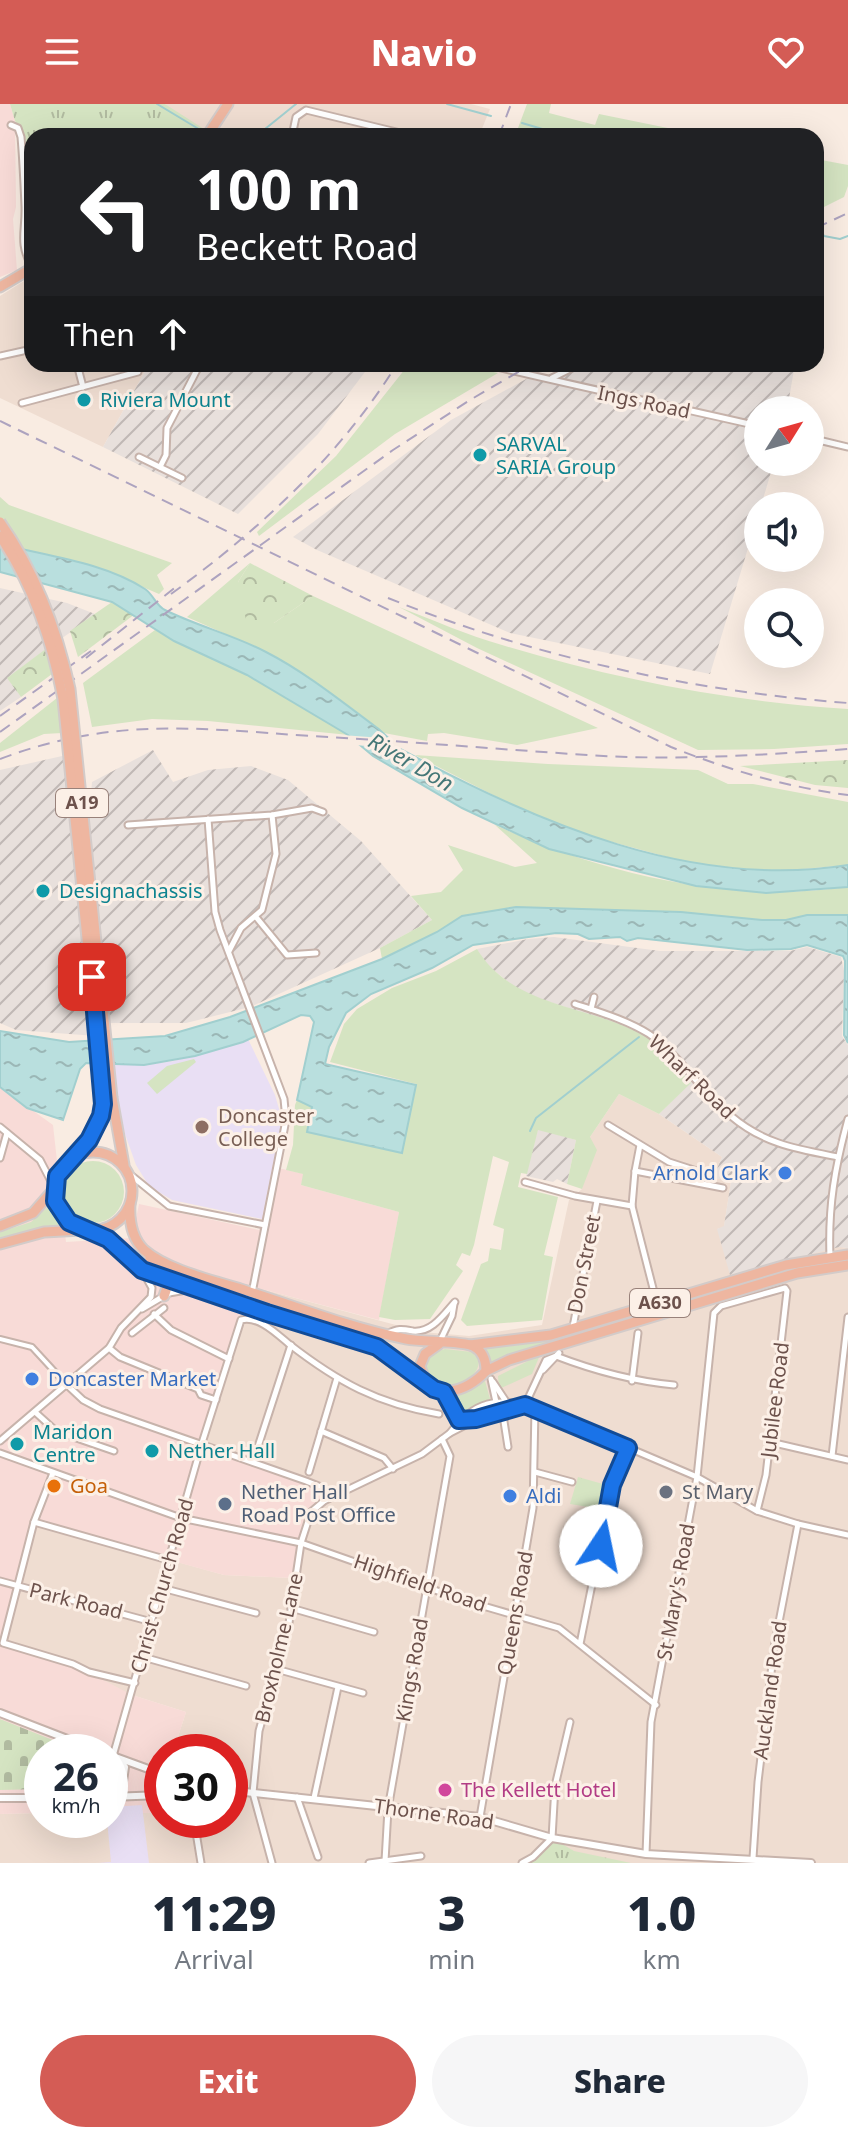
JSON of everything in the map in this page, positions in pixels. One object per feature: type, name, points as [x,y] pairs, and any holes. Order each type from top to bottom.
[{"type":"highway","points":[[214,128],[228,104]]},
{"type":"highway","points":[[0,287],[24,273]]},
{"type":"highway","name":"A19","points":[[0,522],[23,558],[46,605],[70,689],[108,1098],[95,1131],[71,1159]]},
{"type":"highway","name":"A19","points":[[0,536],[32,592],[56,661],[63,699],[108,1098],[126,1171]]},
{"type":"highway","points":[[140,1246],[189,1272],[387,1334],[439,1344],[470,1345],[481,1353],[489,1375],[467,1386],[444,1392],[431,1387],[377,1347],[236,1303],[195,1289],[168,1279],[142,1270],[108,1239],[74,1226],[64,1218],[55,1201],[54,1188],[57,1176],[71,1159],[88,1153],[105,1154],[126,1171],[132,1188],[131,1224],[140,1246],[168,1279],[164,1296]]},
{"type":"highway","points":[[0,1226],[33,1213],[54,1188]]},
{"type":"highway","points":[[0,1244],[44,1232],[89,1230],[116,1224],[130,1204]]},
{"type":"highway","name":"A630","points":[[470,1345],[529,1338],[573,1328],[786,1265],[848,1255]]},
{"type":"highway","name":"A630","points":[[489,1375],[509,1360],[797,1273],[848,1265]]},
{"type":"highway","points":[[558,1354],[584,1338]]},
{"type":"highway","points":[[431,1387],[420,1366],[425,1354],[439,1344]]},
{"type":"street","points":[[294,128],[301,111],[377,128]]},
{"type":"street","points":[[11,125],[18,128],[21,137],[24,192]]},
{"type":"street","points":[[24,219],[24,248]]},
{"type":"street","points":[[0,356],[24,351]]},
{"type":"street","points":[[79,372],[83,387]]},
{"type":"street","points":[[22,403],[138,372]]},
{"type":"street","points":[[160,467],[166,455],[167,428],[196,372]]},
{"type":"street","name":"Ings Road","points":[[523,372],[583,389],[744,423]]},
{"type":"street","points":[[552,378],[564,372]]},
{"type":"street","points":[[824,441],[848,447]]},
{"type":"street","points":[[139,457],[182,478]]},
{"type":"street","points":[[128,825],[272,815],[312,808],[323,812]]},
{"type":"street","points":[[219,927],[229,935],[238,932],[262,910],[276,854],[272,815]]},
{"type":"street","points":[[208,819],[215,912],[284,1099],[286,1120],[252,1293],[236,1303]]},
{"type":"street","points":[[256,917],[287,955],[316,953]]},
{"type":"street","points":[[229,952],[238,932]]},
{"type":"street","points":[[591,1009],[594,997]]},
{"type":"street","name":"Wharf Road","points":[[575,1004],[638,1028],[660,1043],[729,1115],[774,1144],[838,1157]]},
{"type":"street","points":[[830,1257],[828,1215],[848,1119]]},
{"type":"street","points":[[608,1125],[669,1162],[709,1175]]},
{"type":"street","points":[[0,1127],[40,1160],[54,1188]]},
{"type":"street","points":[[0,1158],[7,1133]]},
{"type":"street","points":[[640,1145],[632,1206],[657,1304]]},
{"type":"street","points":[[126,1171],[169,1206],[265,1225]]},
{"type":"street","points":[[635,1171],[723,1188]]},
{"type":"street","points":[[525,1182],[597,1201],[632,1206]]},
{"type":"street","name":"Don Street","points":[[573,1328],[597,1201]]},
{"type":"street","points":[[0,1441],[109,1348],[121,1328],[148,1302],[152,1292],[142,1270]]},
{"type":"street","points":[[135,1314],[164,1296],[195,1289]]},
{"type":"street","name":"Jubilee Road","points":[[757,1511],[770,1442],[786,1289]]},
{"type":"street","name":"St Mary's Road","points":[[646,1854],[651,1722],[697,1477],[714,1313],[721,1306],[786,1289]]},
{"type":"street","points":[[387,1334],[402,1328],[415,1331],[429,1328],[454,1303],[451,1333],[457,1344]]},
{"type":"street","points":[[132,1333],[164,1308]]},
{"type":"street","points":[[154,1314],[171,1330],[229,1359]]},
{"type":"street","points":[[832,1456],[845,1369],[848,1317]]},
{"type":"street","name":"Christ Church Road","points":[[121,1734],[168,1560],[239,1324],[245,1318],[258,1322],[291,1345]]},
{"type":"street","points":[[439,1344],[451,1321]]},
{"type":"street","points":[[632,1381],[638,1333]]},
{"type":"street","points":[[0,1339],[32,1347],[83,1400],[100,1409],[321,1487],[329,1498]]},
{"type":"street","points":[[253,1462],[291,1345],[314,1364],[384,1402],[439,1414]]},
{"type":"street","points":[[109,1348],[120,1357],[198,1389],[201,1395],[216,1400]]},
{"type":"street","points":[[450,1433],[476,1419],[525,1405],[547,1359],[558,1354],[592,1370],[632,1381],[674,1385]]},
{"type":"street","points":[[489,1375],[506,1401]]},
{"type":"street","points":[[489,1375],[508,1447]]},
{"type":"street","points":[[309,1472],[337,1378]]},
{"type":"street","points":[[444,1392],[459,1420]]},
{"type":"street","points":[[450,1433],[470,1411],[495,1402],[525,1405],[697,1477],[757,1511],[848,1535]]},
{"type":"street","name":"Queens Road","points":[[480,1817],[533,1508],[535,1408]]},
{"type":"street","points":[[35,1412],[56,1431],[114,1451]]},
{"type":"street","points":[[459,1420],[476,1419]]},
{"type":"street","points":[[321,1431],[384,1458],[393,1469]]},
{"type":"street","name":"Broxholme Lane","points":[[249,1792],[259,1731],[291,1608],[301,1543],[311,1512],[329,1498],[422,1454],[450,1433]]},
{"type":"street","name":"Kings Road","points":[[385,1861],[388,1809],[450,1456],[442,1439]]},
{"type":"street","points":[[770,1442],[848,1460]]},
{"type":"street","points":[[580,1644],[612,1485],[628,1448]]},
{"type":"street","name":"Highfield Road","points":[[0,1453],[181,1518],[301,1543],[466,1601],[559,1628],[656,1705]]},
{"type":"street","points":[[535,1472],[572,1482]]},
{"type":"street","points":[[53,1473],[34,1522],[3,1643],[73,1664],[89,1672],[135,1683]]},
{"type":"street","points":[[34,1522],[168,1560]]},
{"type":"street","name":"Auckland Road","points":[[753,1858],[774,1648],[798,1524]]},
{"type":"street","name":"Park Road","points":[[0,1581],[152,1622]]},
{"type":"street","points":[[162,1588],[256,1613]]},
{"type":"street","points":[[291,1608],[374,1632]]},
{"type":"street","points":[[143,1657],[246,1686]]},
{"type":"street","points":[[276,1669],[363,1693]]},
{"type":"street","points":[[314,1798],[338,1687]]},
{"type":"street","points":[[0,1713],[54,1734]]},
{"type":"street","points":[[522,1863],[533,1857],[552,1838],[555,1786],[570,1722]]},
{"type":"street","points":[[249,1792],[272,1863]]},
{"type":"street","name":"Thorne Road","points":[[249,1792],[480,1817],[552,1838],[646,1854],[702,1860],[753,1858],[811,1863]]},
{"type":"street","points":[[297,1797],[318,1857]]},
{"type":"street","points":[[0,1798],[24,1798]]},
{"type":"street","points":[[197,1838],[201,1863]]},
{"type":"street","points":[[369,1863],[421,1856]]},
{"type":"street","points":[[682,1856],[687,1863]]},
{"type":"shaded area","points":[[0,104],[10,104],[15,121],[16,207],[13,219],[17,270],[0,277]]},
{"type":"shaded area","points":[[165,104],[471,104],[490,109],[482,128],[194,128]]},
{"type":"shaded area","points":[[24,281],[24,372],[145,372],[103,447],[0,398],[0,296]]},
{"type":"shaded area","points":[[145,372],[365,372],[318,434],[238,514],[103,447]]},
{"type":"shaded area","points":[[554,372],[794,372],[789,396],[744,396],[744,476],[770,476],[765,492],[744,492],[744,561],[710,674],[510,633],[293,537],[451,420],[528,378],[536,381]]},
{"type":"shaded area","points":[[0,588],[67,603],[95,614],[8,678],[21,697],[0,711]]},
{"type":"shaded area","points":[[153,750],[173,782],[208,770],[251,766],[288,780],[361,841],[432,920],[380,948],[250,1007],[186,1023],[104,1023],[86,847],[92,782]]},
{"type":"shaded area","points":[[71,754],[96,1036],[16,1030],[0,1023],[0,770]]},
{"type":"shaded area","points":[[554,937],[660,951],[790,951],[807,947],[841,957],[844,971],[842,1036],[848,1045],[848,1248],[839,1247],[730,1275],[717,1229],[724,1226],[731,1181],[713,1178],[722,1157],[659,1114],[691,1082],[580,1012],[522,993],[486,964],[477,949]]},
{"type":"shaded area","name":"Doncaster College","points":[[248,1039],[275,1095],[282,1119],[262,1219],[172,1200],[149,1186],[136,1165],[125,1134],[117,1101],[114,1063],[144,1065],[174,1061]]},
{"type":"shaded area","points":[[0,1087],[53,1125],[66,1242],[132,1238],[139,1204],[259,1230],[274,1167],[304,1174],[301,1185],[399,1212],[379,1320],[254,1287],[257,1244],[248,1292],[203,1443],[321,1487],[329,1498],[311,1512],[293,1578],[224,1575],[34,1523],[3,1643],[73,1664],[132,1695],[186,1712],[179,1734],[144,1734],[144,1813],[128,1813],[128,1734],[24,1734],[24,1813],[0,1814]]},
{"type":"shaded area","points":[[619,1094],[659,1114],[722,1157],[713,1177],[731,1181],[724,1227],[717,1229],[848,1248],[848,1863],[0,1863],[0,1814],[24,1813],[24,1838],[128,1838],[128,1813],[144,1813],[144,1838],[248,1838],[248,1734],[179,1734],[186,1712],[132,1695],[3,1643],[34,1522],[224,1575],[293,1578],[298,1581],[301,1543],[202,1443],[248,1292],[260,1231],[254,1287],[422,1332],[469,1336],[542,1325],[569,1200],[582,1189],[590,1137]]},
{"type":"shaded area","points":[[538,1129],[576,1140],[567,1184],[557,1179],[553,1182],[526,1176]]},
{"type":"shaded area","points":[[142,1805],[149,1863],[98,1863],[111,1862],[109,1838],[128,1838],[128,1806]]},
{"type":"green space","points":[[10,104],[165,104],[202,128],[24,128],[24,133],[15,121]]},
{"type":"green space","points":[[527,104],[551,104],[549,113],[595,125],[599,114],[668,128],[518,128]]},
{"type":"green space","points":[[824,160],[848,165],[848,186],[844,197],[824,207]]},
{"type":"green space","points":[[403,372],[498,373],[395,434],[259,536],[257,532],[336,456]]},
{"type":"green space","points":[[0,497],[9,505],[172,563],[157,575],[164,589],[159,594],[101,569],[0,544]]},
{"type":"green space","points":[[250,563],[238,582],[274,623],[313,596],[598,728],[517,745],[444,733],[428,734],[427,741],[384,733],[266,652],[187,617]]},
{"type":"green space","points":[[250,563],[313,596],[274,623],[246,620],[238,582]]},
{"type":"green space","points":[[112,602],[135,614],[78,657],[70,631]]},
{"type":"green space","points":[[399,607],[489,641],[630,678],[717,695],[848,709],[848,744],[698,750],[477,648]]},
{"type":"green space","points":[[155,630],[247,675],[349,735],[208,721],[152,719],[92,727],[83,683]]},
{"type":"green space","points":[[47,648],[52,674],[21,697],[7,678]]},
{"type":"green space","points":[[57,698],[62,733],[44,734],[0,752],[0,743]]},
{"type":"green space","points":[[415,755],[698,770],[728,784],[753,784],[848,802],[848,865],[769,872],[686,862],[575,832],[520,809]]},
{"type":"green space","points":[[848,760],[848,788],[815,785],[740,766]]},
{"type":"green space","points":[[495,825],[579,858],[668,881],[758,891],[848,887],[848,915],[762,920],[681,912],[516,907],[462,916],[382,959],[380,948],[432,920],[411,896],[441,892],[463,870],[448,845],[515,867],[537,863]]},
{"type":"green space","points":[[477,949],[492,968],[510,983],[531,994],[621,1025],[650,1039],[691,1083],[659,1114],[619,1094],[590,1137],[597,1150],[582,1189],[567,1184],[576,1140],[538,1130],[527,1174],[521,1173],[518,1187],[558,1197],[544,1255],[553,1257],[542,1320],[467,1326],[461,1320],[481,1264],[488,1261],[490,1248],[501,1250],[504,1229],[493,1225],[509,1162],[493,1156],[470,1256],[462,1253],[456,1265],[463,1271],[430,1319],[379,1317],[399,1212],[301,1185],[303,1174],[286,1170],[293,1145],[295,1105],[297,1100],[312,1107],[308,1132],[402,1152],[416,1084],[330,1062],[344,1024],[357,1009],[392,988],[436,971]]},
{"type":"green space","points":[[194,1059],[196,1062],[157,1094],[147,1083],[167,1066]]},
{"type":"green space","points":[[93,1161],[105,1163],[115,1170],[122,1180],[122,1204],[115,1214],[105,1221],[93,1223],[81,1221],[71,1214],[64,1204],[62,1192],[64,1180],[71,1170],[81,1163]]},
{"type":"green space","points":[[50,1205],[63,1224],[0,1239],[0,1232],[31,1222]]},
{"type":"green space","points":[[559,1337],[561,1340],[504,1357],[491,1364],[483,1347],[513,1346]]},
{"type":"green space","points":[[445,1349],[472,1352],[479,1360],[478,1367],[469,1378],[456,1384],[434,1383],[428,1372],[428,1362],[434,1354]]},
{"type":"green space","points":[[540,1355],[532,1374],[499,1389],[498,1376]]},
{"type":"green space","points":[[485,1381],[490,1399],[460,1414],[449,1396]]},
{"type":"green space","points":[[578,1477],[603,1484],[601,1509],[570,1504]]},
{"type":"green space","points":[[0,1719],[38,1734],[24,1734],[24,1789],[0,1790]]},
{"type":"green space","points":[[552,1838],[574,1851],[631,1863],[531,1863]]},
{"type":"water","name":"River Don","points":[[0,544],[93,566],[129,580],[148,591],[165,610],[254,646],[295,668],[404,751],[508,803],[562,825],[674,859],[731,868],[789,870],[848,865],[848,887],[766,893],[696,886],[549,849],[462,808],[373,756],[348,735],[247,675],[174,641],[112,602],[0,572]]},
{"type":"water","points":[[516,907],[681,912],[762,920],[848,915],[848,1043],[844,1035],[843,956],[807,945],[791,949],[747,950],[638,938],[627,941],[620,937],[589,939],[578,934],[556,933],[473,945],[432,968],[371,994],[346,1013],[329,1047],[325,1064],[416,1085],[402,1153],[307,1132],[312,1107],[297,1100],[314,1022],[310,1016],[301,1015],[243,1042],[195,1056],[144,1065],[86,1063],[80,1069],[63,1120],[27,1108],[0,1087],[0,1031],[69,1042],[165,1036],[230,1017],[382,959],[462,916]]},
{"type":"pier","points":[[342,735],[396,739],[410,749],[354,745]]},
{"type":"waterway","points":[[157,104],[197,128]]},
{"type":"waterway","points":[[266,128],[296,104]]},
{"type":"waterway","points":[[447,104],[491,116]]},
{"type":"waterway","points":[[522,123],[539,128]]},
{"type":"waterway","points":[[824,236],[840,239],[848,236]]},
{"type":"waterway","points":[[530,1131],[536,1118],[639,1037]]},
{"type":"railway","points":[[502,128],[511,104]]},
{"type":"railway","points":[[824,224],[848,213]]},
{"type":"railway","points":[[171,594],[235,544],[295,490],[350,430],[392,372]]},
{"type":"railway","points":[[0,732],[393,450],[518,372]]},
{"type":"railway","points":[[0,421],[671,747],[758,777],[848,795]]},
{"type":"railway","points":[[86,658],[177,586]]},
{"type":"railway","points":[[388,598],[499,638],[614,668],[730,690],[848,703]]},
{"type":"railway","points":[[0,716],[91,651]]},
{"type":"railway","points":[[0,759],[80,737],[154,729],[229,730],[621,757],[718,756],[848,749]]},
{"type":"place","name":"Riviera Mount","points":[[84,400]]},
{"type":"place","name":"SARVAL SARIA Group","points":[[480,455]]},
{"type":"place","name":"Designachassis","points":[[43,891]]},
{"type":"place","name":"Doncaster College","points":[[202,1127]]},
{"type":"place","name":"Arnold Clark","points":[[785,1173]]},
{"type":"place","name":"Doncaster Market","points":[[32,1379]]},
{"type":"place","name":"Maridon Centre","points":[[17,1444]]},
{"type":"place","name":"Nether Hall","points":[[152,1451]]},
{"type":"place","name":"Goa","points":[[54,1486]]},
{"type":"place","name":"St Mary","points":[[666,1492]]},
{"type":"place","name":"Aldi","points":[[510,1496]]},
{"type":"place","name":"Nether Hall Road Post Office","points":[[225,1504]]},
{"type":"place","name":"The Kellett Hotel","points":[[445,1790]]},
{"type":"route","points":[[92,977],[103,1104],[95,1131],[57,1176],[55,1201],[64,1218],[74,1226],[108,1239],[142,1270],[154,1275],[377,1347],[434,1389],[444,1392],[459,1420],[476,1419],[525,1405],[628,1448],[612,1485],[601,1546]]}]
